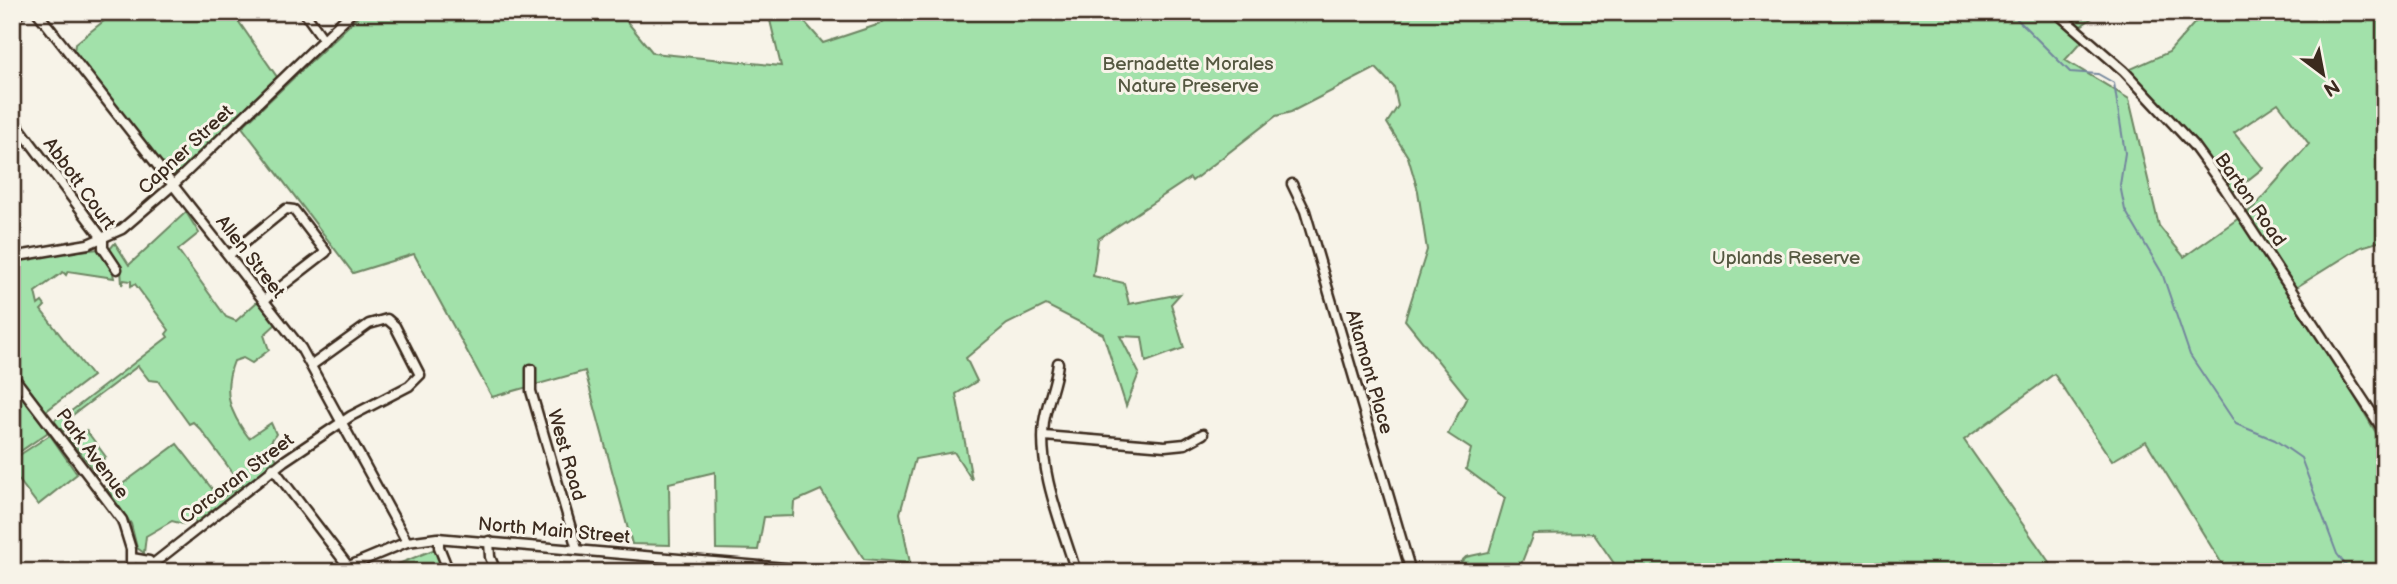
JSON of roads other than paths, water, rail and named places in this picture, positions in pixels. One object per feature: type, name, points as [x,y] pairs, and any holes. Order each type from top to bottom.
[{"type":"street","points":[[12,19],[22,12]]},
{"type":"street","name":"Allen Street","points":[[37,12],[229,255],[312,365],[407,542]]},
{"type":"street","points":[[304,12],[324,40]]},
{"type":"street","name":"Capner Street","points":[[12,257],[103,239],[122,229],[173,185],[352,12]]},
{"type":"street","name":"Barton Road","points":[[2056,12],[2124,71],[2193,145],[2225,189],[2385,433]]},
{"type":"street","name":"Abbott Court","points":[[12,118],[103,239],[103,248],[117,269]]},
{"type":"street","name":"Altamont Place","points":[[1292,184],[1305,211],[1412,572]]},
{"type":"street","points":[[229,255],[286,209],[294,209],[326,252],[264,300]]},
{"type":"street","name":"Corcoran Street","points":[[156,568],[273,468],[343,421],[414,383],[419,375],[417,364],[391,321],[383,319],[369,324],[312,365]]},
{"type":"street","points":[[1058,363],[1044,436],[1047,472],[1076,572]]},
{"type":"street","name":"West Road","points":[[531,369],[533,400],[577,549]]},
{"type":"street","name":"Park Avenue","points":[[12,376],[117,513],[129,538],[131,572]]},
{"type":"street","points":[[1044,436],[1165,446],[1185,444],[1203,434]]},
{"type":"street","points":[[273,468],[348,566]]},
{"type":"street","points":[[439,538],[439,547],[449,572]]},
{"type":"street","name":"North Main Street","points":[[338,571],[407,542],[439,538],[716,561],[775,570],[831,572]]},
{"type":"street","points":[[489,541],[490,557],[496,572]]},
{"type":"street","points":[[132,558],[156,568]]},
{"type":"street","points":[[715,572],[716,561]]},
{"type":"waterway","points":[[2010,12],[2070,72],[2098,74],[2114,83],[2125,153],[2120,185],[2125,210],[2162,273],[2190,355],[2236,424],[2275,440],[2301,458],[2337,554],[2351,572]]},
{"type":"park label","name":"Bernadette Morales Nature Preserve","points":[[1188,75]]},
{"type":"park label","name":"Uplands Reserve","points":[[1786,258]]}]
